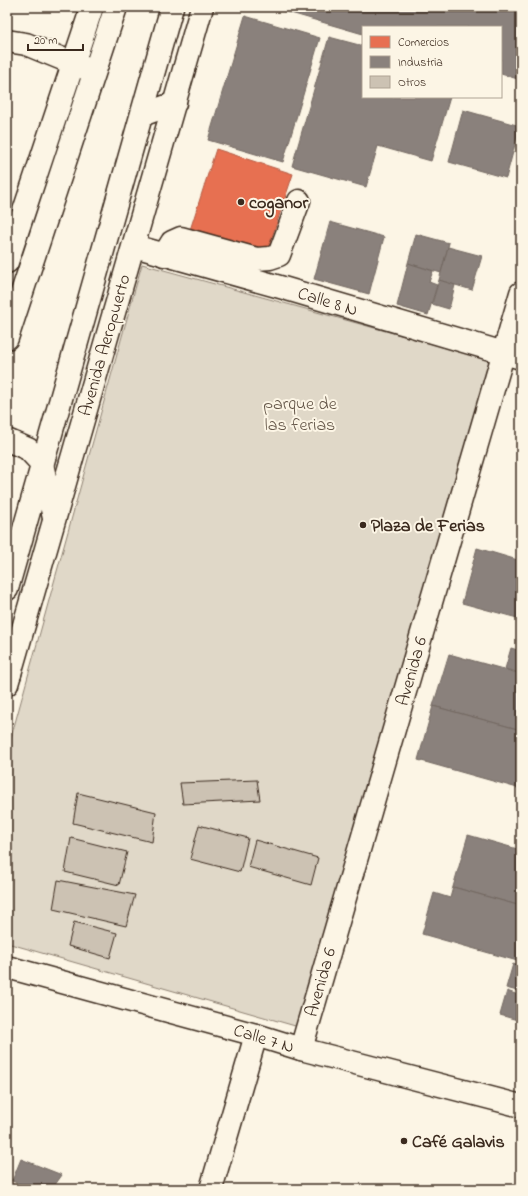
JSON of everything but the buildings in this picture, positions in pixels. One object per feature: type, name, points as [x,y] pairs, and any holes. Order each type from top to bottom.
[{"type":"street","points":[[7,262],[92,7]]},
{"type":"street","points":[[7,338],[96,73],[116,7]]},
{"type":"street","name":"Avenida Aeropuerto","points":[[7,589],[172,7]]},
{"type":"street","name":"Avenida Aeropuerto","points":[[8,678],[176,103],[202,7]]},
{"type":"street","points":[[7,41],[26,44],[96,73]]},
{"type":"street","points":[[142,115],[176,103]]},
{"type":"street","points":[[279,255],[299,201]]},
{"type":"street","points":[[164,255],[172,242],[181,238],[257,259],[270,258],[279,255]]},
{"type":"street","name":"Calle 8 N","points":[[134,246],[280,287],[512,356]]},
{"type":"street","points":[[279,255],[284,263],[284,272],[280,287]]},
{"type":"street","name":"Avenida 6","points":[[301,1049],[512,356],[521,293]]},
{"type":"street","points":[[7,440],[28,449],[42,464],[54,518]]},
{"type":"street","name":"Calle 7 N","points":[[7,967],[256,1035],[301,1049],[521,1106]]},
{"type":"street","points":[[211,1189],[256,1035]]},
{"type":"green space","name":"parque de las ferias","points":[[142,264],[502,363],[316,1032],[7,943],[7,752]]},
{"type":"place","name":"coganor","points":[[241,202]]},
{"type":"place","name":"Plaza de Ferias","points":[[363,525]]},
{"type":"place","name":"Café Galavis","points":[[404,1141]]}]
